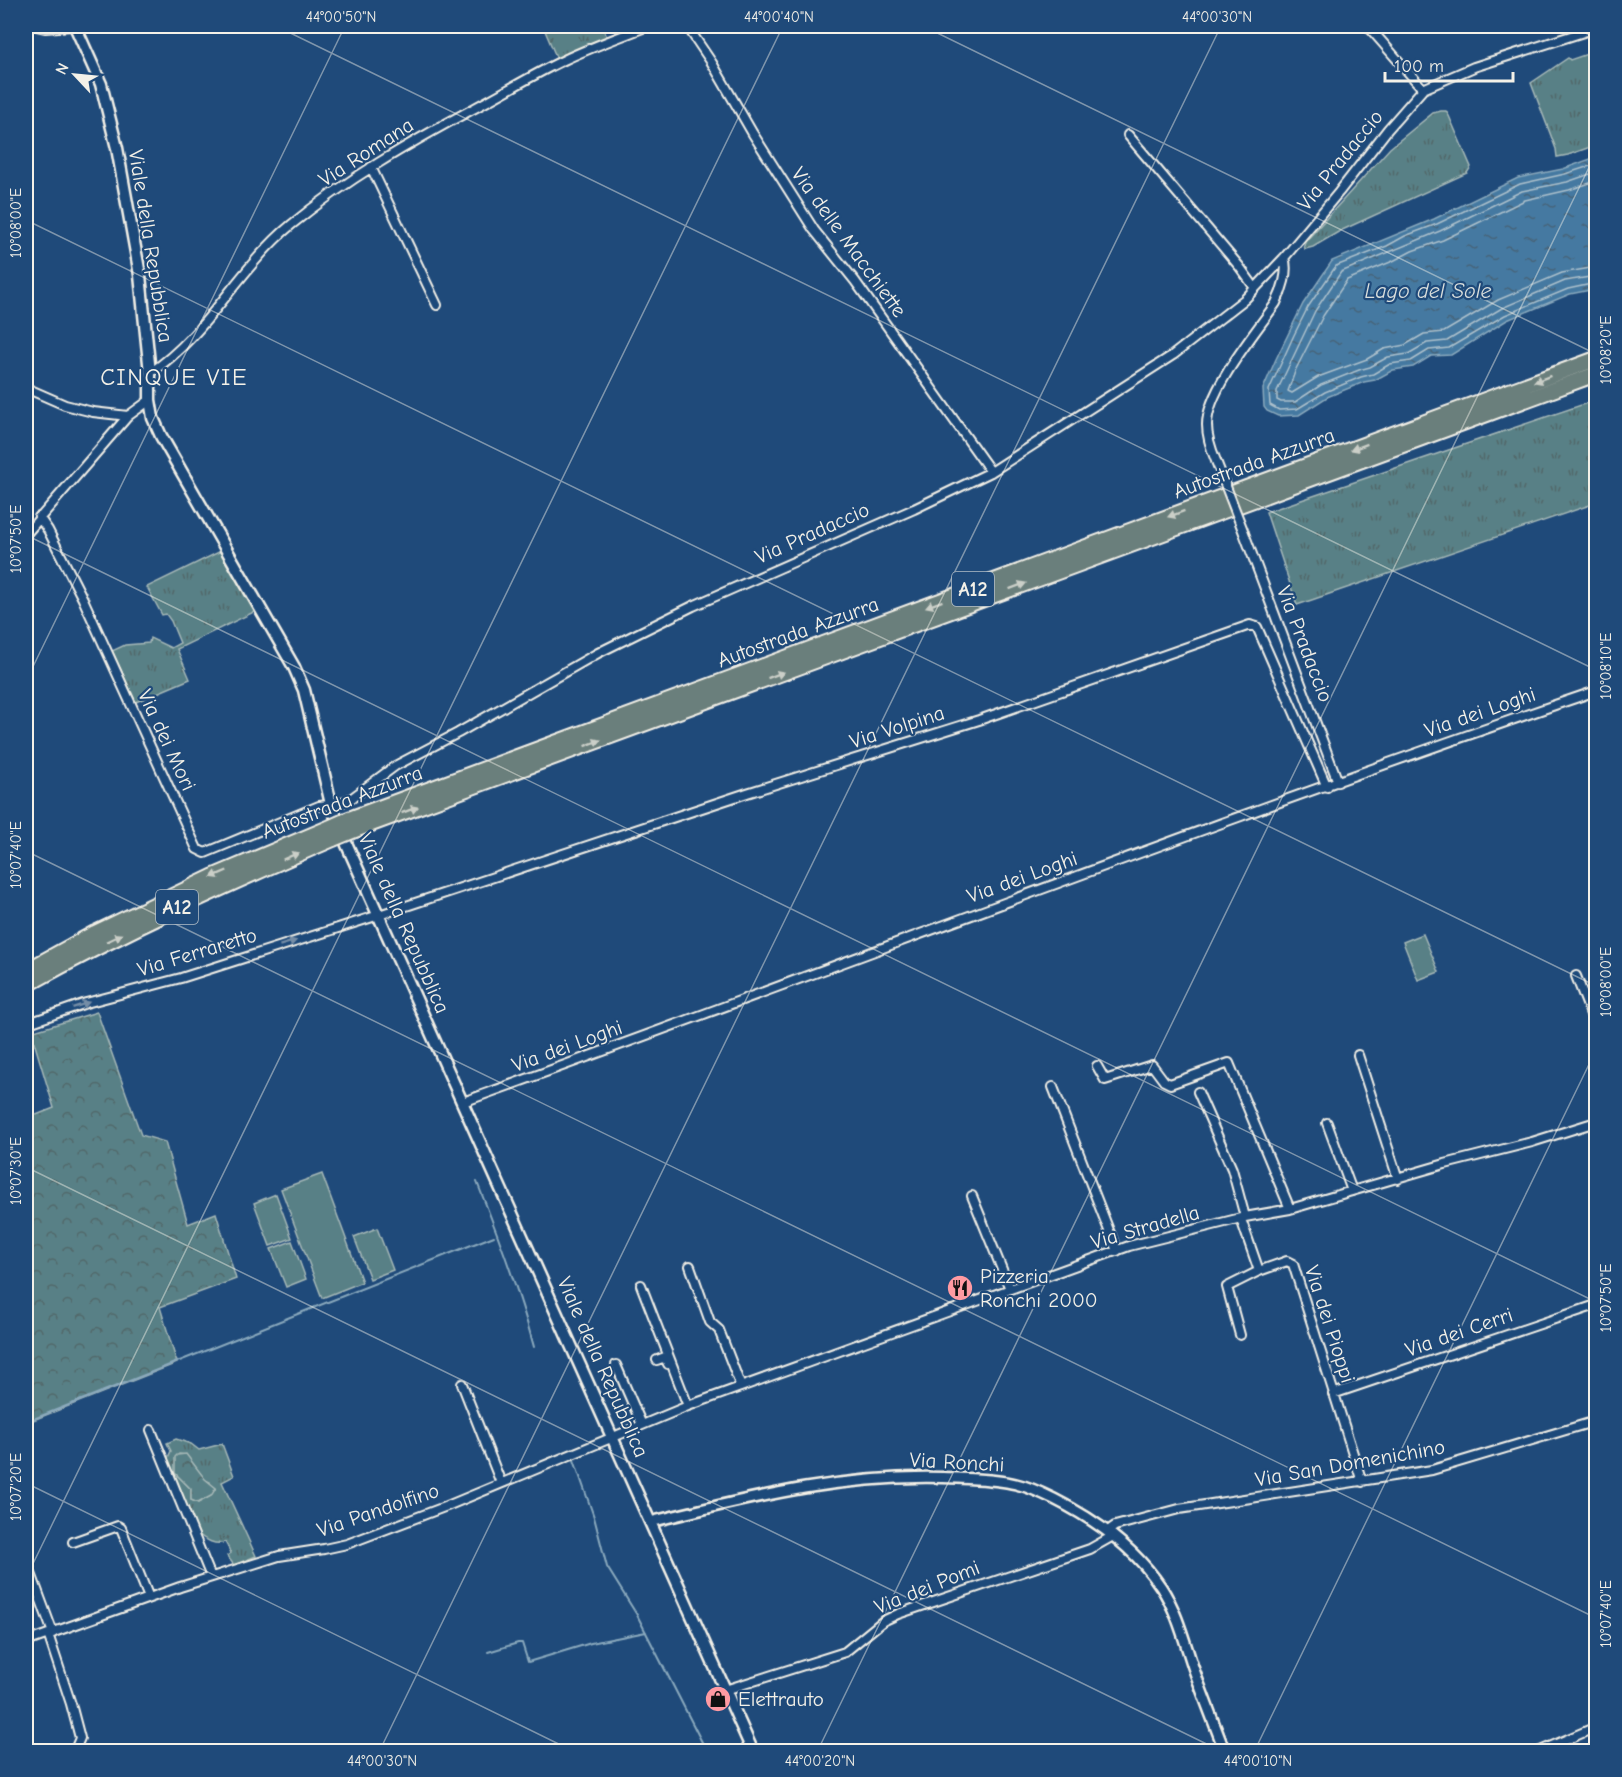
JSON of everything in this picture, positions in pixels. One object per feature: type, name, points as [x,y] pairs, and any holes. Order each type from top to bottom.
[{"type":"highway","name":"Autostrada Azzurra","points":[[26,971],[95,933],[212,877],[1596,359]]},
{"type":"highway","name":"Autostrada Azzurra","points":[[352,825],[1596,374]]},
{"type":"highway","name":"Autostrada Azzurra","points":[[26,985],[101,944],[332,833]]},
{"type":"main road","name":"Viale della Repubblica","points":[[74,26],[101,84],[110,115],[140,275],[153,418],[161,436],[294,667],[304,690],[331,804],[753,1752]]},
{"type":"street","points":[[36,26],[45,28],[74,26]]},
{"type":"street","name":"Via Romana","points":[[150,373],[186,344],[268,245],[321,202],[371,167],[566,59],[648,26]]},
{"type":"street","name":"Via delle Macchiette","points":[[687,26],[814,230],[855,281],[991,472]]},
{"type":"street","points":[[1368,26],[1423,89]]},
{"type":"street","name":"Via Pradaccio","points":[[331,804],[338,804],[352,798],[395,766],[458,733],[598,653],[693,606],[914,509],[991,472],[1173,355],[1245,299],[1284,258],[1423,89],[1474,67],[1596,28]]},
{"type":"street","points":[[1128,135],[1255,288]]},
{"type":"street","points":[[371,167],[437,305]]},
{"type":"street","name":"Via Pradaccio","points":[[1284,258],[1286,264],[1281,293],[1227,374],[1211,404],[1207,423],[1209,445],[1338,782]]},
{"type":"street","points":[[26,388],[65,405],[93,412],[128,416]]},
{"type":"street","points":[[26,534],[128,416],[150,400]]},
{"type":"street","name":"Via dei Mori","points":[[39,517],[83,599],[197,849],[205,853],[319,806],[331,804]]},
{"type":"street","name":"Via Volpina","points":[[379,915],[736,797],[979,720],[1250,625],[1257,627],[1327,787]]},
{"type":"street","name":"Via dei Loghi","points":[[463,1102],[673,1027],[1150,849],[1596,691]]},
{"type":"street","name":"Via Ferraretto","points":[[26,1024],[86,1003],[181,978],[379,915]]},
{"type":"street","points":[[1576,976],[1596,1027]]},
{"type":"street","points":[[1358,1055],[1398,1179]]},
{"type":"street","points":[[1097,1066],[1105,1080],[1152,1065],[1164,1081],[1170,1084],[1229,1063],[1290,1209]]},
{"type":"street","points":[[1053,1087],[1117,1251]]},
{"type":"street","points":[[1198,1092],[1232,1169],[1243,1218],[1259,1270],[1227,1287],[1240,1335]]},
{"type":"street","name":"Via Stradella","points":[[612,1436],[1117,1251],[1243,1218],[1290,1209],[1596,1122]]},
{"type":"street","points":[[1327,1123],[1352,1191]]},
{"type":"street","points":[[972,1196],[1010,1289]]},
{"type":"street","name":"Via dei Pioppi","points":[[1259,1270],[1287,1261],[1293,1264],[1362,1482]]},
{"type":"street","points":[[690,1266],[710,1322],[719,1330],[741,1387]]},
{"type":"street","points":[[641,1284],[687,1407]]},
{"type":"street","name":"Via dei Cerri","points":[[1333,1394],[1596,1305]]},
{"type":"street","points":[[657,1360],[664,1357],[687,1407]]},
{"type":"street","points":[[616,1365],[642,1425]]},
{"type":"street","points":[[462,1384],[501,1483]]},
{"type":"street","name":"Via San Domenichino","points":[[1111,1533],[1115,1526],[1179,1509],[1432,1470],[1596,1421]]},
{"type":"street","points":[[150,1430],[211,1577]]},
{"type":"street","name":"Via Pandolfino","points":[[26,1642],[149,1598],[279,1556],[347,1544],[612,1436]]},
{"type":"street","name":"Via Ronchi","points":[[650,1522],[743,1499],[882,1477],[923,1476],[999,1480],[1019,1484],[1083,1513],[1111,1533],[1160,1585],[1173,1606],[1203,1696],[1225,1752]]},
{"type":"street","points":[[73,1542],[118,1526],[121,1528],[149,1598]]},
{"type":"street","name":"Via dei Pomi","points":[[725,1690],[845,1652],[883,1621],[898,1614],[1090,1549],[1111,1533]]},
{"type":"street","points":[[28,1565],[51,1633],[80,1738],[74,1752]]},
{"type":"street","points":[[1538,1752],[1596,1727]]},
{"type":"green space","points":[[543,26],[603,26],[607,38],[557,59]]},
{"type":"green space","points":[[1596,51],[1596,145],[1557,157],[1531,83],[1568,58],[1570,60]]},
{"type":"green space","points":[[1446,111],[1449,116],[1471,167],[1467,173],[1305,249],[1306,241],[1390,148],[1433,113]]},
{"type":"green space","points":[[1596,400],[1596,503],[1297,605],[1266,512]]},
{"type":"green space","points":[[221,551],[256,611],[177,649],[190,679],[136,702],[112,651],[125,645],[149,643],[150,638],[171,648],[180,643],[171,621],[166,614],[162,615],[147,587]]},
{"type":"green space","points":[[1423,934],[1439,972],[1418,980],[1403,942]]},
{"type":"green space","points":[[97,1012],[141,1135],[165,1142],[188,1224],[216,1213],[236,1279],[160,1307],[177,1363],[26,1423],[26,1119],[54,1108],[31,1032]]},
{"type":"green space","points":[[322,1174],[362,1282],[322,1298],[281,1189]]},
{"type":"green space","points":[[276,1194],[292,1238],[270,1246],[254,1203]]},
{"type":"green space","points":[[377,1228],[393,1270],[370,1279],[354,1237]]},
{"type":"green space","points":[[292,1241],[306,1279],[286,1287],[271,1249]]},
{"type":"green space","points":[[176,1439],[191,1444],[199,1450],[222,1444],[234,1476],[222,1482],[256,1556],[234,1565],[227,1556],[231,1553],[225,1542],[211,1542],[198,1534],[166,1462],[171,1451],[167,1443]],"holes":[[[179,1454],[186,1455],[205,1480],[210,1482],[211,1496],[198,1503],[191,1500],[191,1489],[175,1473]]]},
{"type":"green space","points":[[186,1454],[205,1479],[216,1488],[211,1496],[198,1503],[191,1500],[191,1489],[175,1473],[175,1457]]},
{"type":"water","name":"Lago del Sole","points":[[1596,157],[1596,289],[1570,294],[1507,320],[1451,355],[1431,356],[1413,367],[1393,370],[1375,380],[1327,397],[1299,415],[1278,416],[1267,411],[1264,407],[1263,389],[1276,359],[1303,304],[1332,261],[1434,219],[1518,178],[1563,169]]},
{"type":"waterway","points":[[477,1182],[508,1264],[534,1347]]},
{"type":"waterway","points":[[26,1422],[494,1236]]},
{"type":"waterway","points":[[573,1457],[594,1517],[607,1567],[637,1615],[707,1752]]},
{"type":"waterway","points":[[488,1652],[522,1643],[528,1662],[591,1643],[646,1632]]},
{"type":"place","name":"Pizzeria Ronchi 2000","points":[[960,1288]]},
{"type":"place","name":"Elettrauto","points":[[718,1699]]},
{"type":"district","name":"CINQUE VIE","points":[[174,377]]}]
